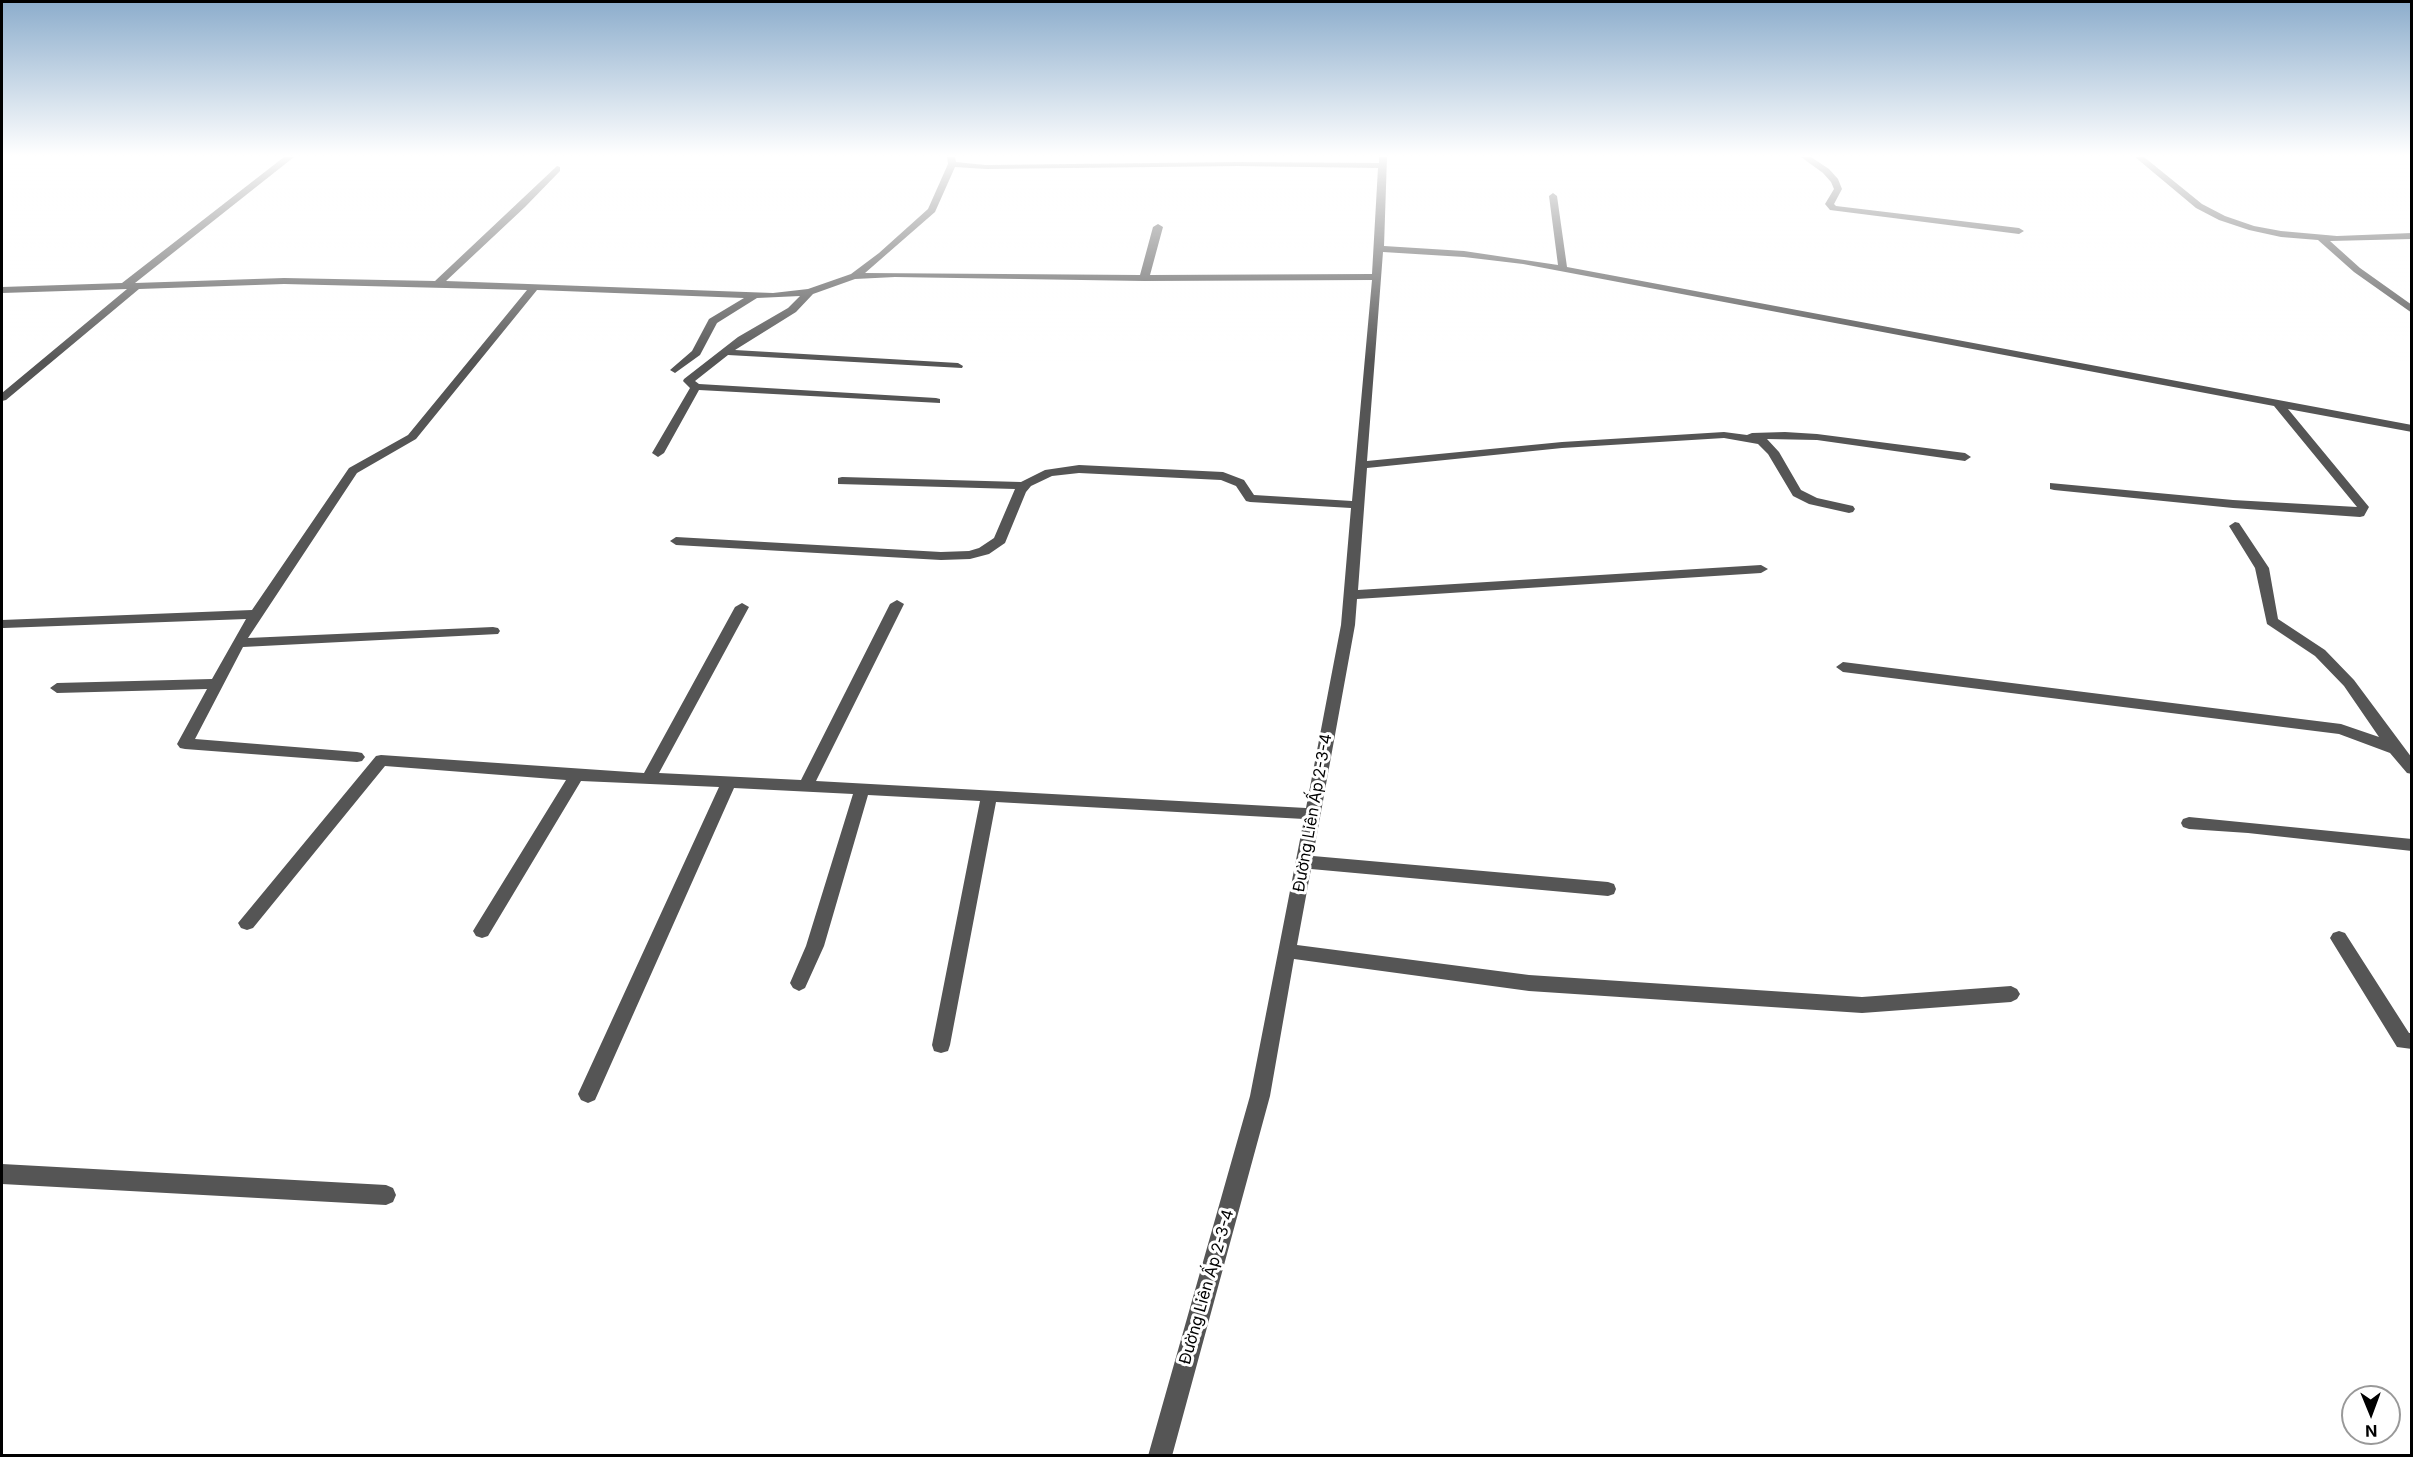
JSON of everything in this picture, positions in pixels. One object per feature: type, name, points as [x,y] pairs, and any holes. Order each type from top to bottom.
[{"type":"street","points":[[2,398],[130,286],[206,225]]},
{"type":"street","points":[[438,284],[501,225]]},
{"type":"street","points":[[2,290],[284,281],[756,295],[810,292],[854,276],[915,225]]},
{"type":"street","name":"Đường Liên Ấp 2-3-4","points":[[1160,1455],[1260,1096],[1348,625],[1380,225]]},
{"type":"street","points":[[1557,225],[1563,269]]},
{"type":"street","points":[[1970,225],[2019,231]]},
{"type":"street","points":[[2248,225],[2281,234],[2320,237],[2412,236]]},
{"type":"street","points":[[1144,278],[1158,227]]},
{"type":"street","points":[[2320,237],[2357,270],[2412,310]]},
{"type":"street","points":[[1379,249],[1464,254],[1563,269],[2412,429]]},
{"type":"street","points":[[854,276],[1376,277]]},
{"type":"street","points":[[357,757],[185,744],[238,643],[352,471],[380,458],[412,437],[535,287]]},
{"type":"street","points":[[810,292],[792,310],[724,352],[688,381],[696,387],[936,401]]},
{"type":"street","points":[[675,370],[696,353],[713,321],[756,295]]},
{"type":"street","points":[[724,352],[958,366]]},
{"type":"street","points":[[658,453],[696,387]]},
{"type":"street","points":[[2054,486],[2233,504],[2360,513],[2363,507],[2278,404]]},
{"type":"street","points":[[1362,465],[1562,445],[1724,435],[1762,441],[1773,452],[1797,493],[1813,501],[1849,509]]},
{"type":"street","points":[[1743,437],[1785,435],[1817,437],[1965,457]]},
{"type":"street","points":[[842,481],[1025,486],[1049,473],[1079,469],[1223,476],[1240,483],[1250,498],[1358,505]]},
{"type":"street","points":[[676,541],[940,556],[970,555],[984,551],[999,540],[1009,514],[1025,486]]},
{"type":"street","points":[[2235,526],[2262,568],[2272,621],[2320,653],[2349,683],[2395,749],[2412,769]]},
{"type":"street","points":[[1350,595],[1761,569]]},
{"type":"street","points":[[806,786],[897,604]]},
{"type":"street","points":[[649,778],[742,607]]},
{"type":"street","points":[[4,624],[256,614]]},
{"type":"street","points":[[238,643],[493,631]]},
{"type":"street","points":[[1843,667],[2341,729],[2395,749]]},
{"type":"street","points":[[57,688],[216,684]]},
{"type":"street","points":[[247,923],[381,760],[577,775],[1312,814]]},
{"type":"street","points":[[482,930],[577,775]]},
{"type":"street","points":[[588,1094],[729,782]]},
{"type":"street","points":[[799,984],[815,946],[862,789]]},
{"type":"street","points":[[941,1045],[989,796]]},
{"type":"street","points":[[2188,823],[2412,844]]},
{"type":"street","points":[[1304,862],[1608,889]]},
{"type":"street","points":[[2339,938],[2404,1041],[2412,1041]]},
{"type":"street","points":[[1287,951],[1529,983],[1862,1005],[2011,994]]},
{"type":"street","points":[[2,1174],[386,1196]]}]
